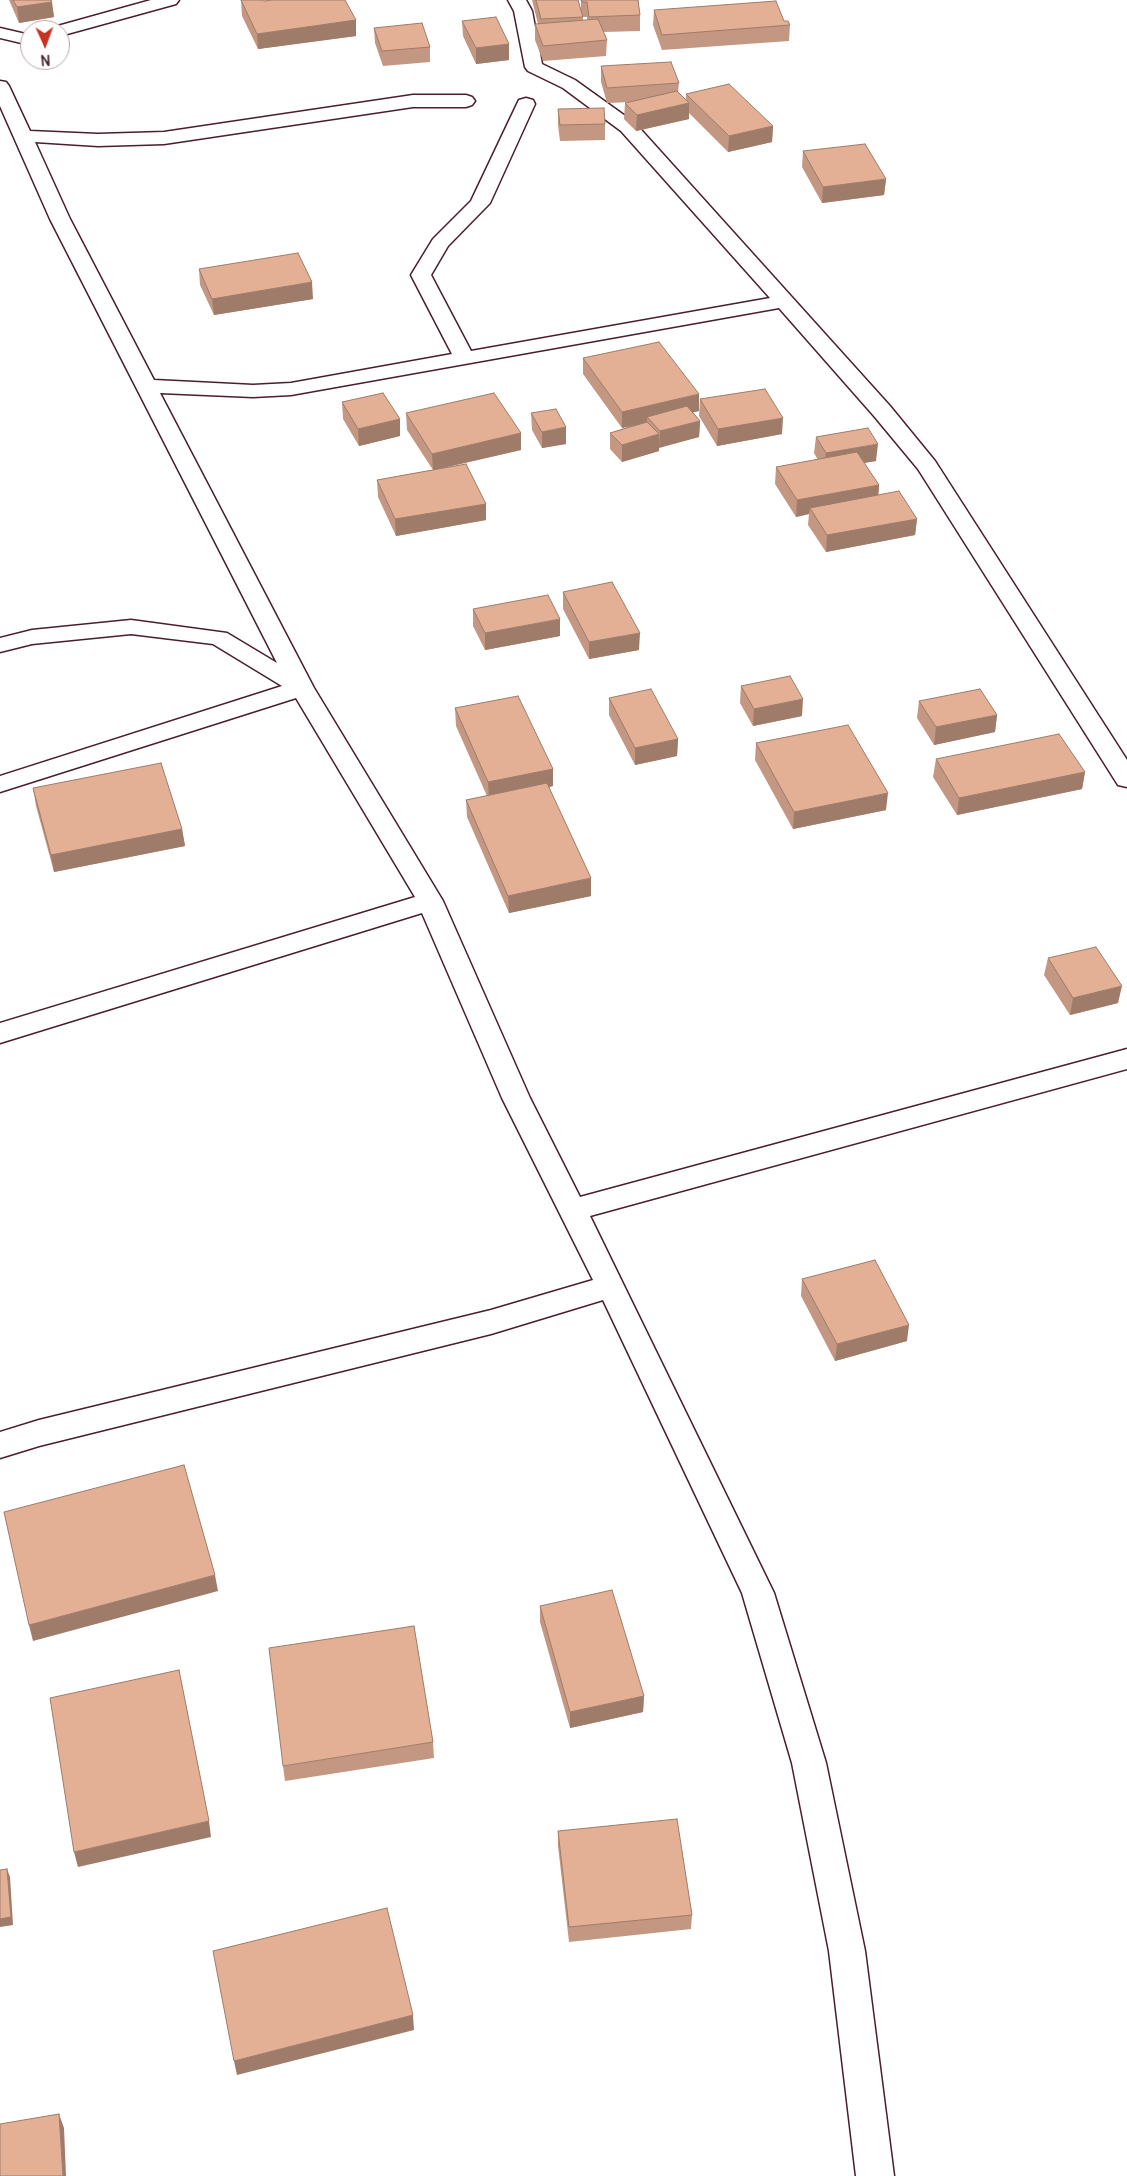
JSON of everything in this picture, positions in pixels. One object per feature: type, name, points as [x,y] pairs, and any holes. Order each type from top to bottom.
[{"type":"street","points":[[70,28],[170,0]]},
{"type":"street","points":[[517,0],[522,11],[534,67],[569,84],[628,127],[887,416],[927,466],[1127,779]]},
{"type":"street","points":[[0,33],[20,38]]},
{"type":"street","points":[[0,86],[60,219],[302,688],[430,900],[512,1090],[611,1286],[758,1593],[809,1763],[847,1951],[875,2176]]},
{"type":"street","points":[[22,136],[98,140],[164,138],[413,102],[466,100]]},
{"type":"street","points":[[465,358],[421,275],[440,244],[480,203],[526,104]]},
{"type":"street","points":[[146,386],[271,391],[784,301]]},
{"type":"street","points":[[0,645],[32,637],[131,626],[219,638],[302,688]]},
{"type":"street","points":[[0,784],[302,688]]},
{"type":"street","points":[[0,1033],[430,900]]},
{"type":"street","points":[[572,1210],[1127,1059]]},
{"type":"street","points":[[0,1446],[121,1413],[491,1322],[611,1286]]},
{"type":"building","points":[[13,0],[51,0],[52,2],[17,7]]},
{"type":"building","points":[[241,0],[345,0],[356,20],[257,34]]},
{"type":"building","points":[[536,0],[578,0],[583,17],[541,19]]},
{"type":"building","points":[[581,0],[638,0],[640,15],[589,17],[587,2],[582,2]]},
{"type":"building","points":[[776,1],[784,21],[788,21],[790,25],[662,35],[654,10]]},
{"type":"building","points":[[496,17],[509,44],[476,48],[462,21]]},
{"type":"building","points":[[598,19],[607,40],[543,46],[535,24]]},
{"type":"building","points":[[422,23],[430,47],[382,51],[374,28]]},
{"type":"building","points":[[671,62],[679,83],[607,88],[601,66]]},
{"type":"building","points":[[729,84],[773,126],[729,136],[686,94]]},
{"type":"building","points":[[677,91],[689,103],[637,115],[625,103]]},
{"type":"building","points":[[604,108],[605,124],[560,125],[558,109]]},
{"type":"building","points":[[865,144],[886,179],[823,187],[803,151]]},
{"type":"building","points":[[298,253],[312,282],[212,299],[199,269]]},
{"type":"building","points":[[659,342],[699,394],[622,412],[583,358]]},
{"type":"building","points":[[765,389],[783,418],[718,429],[700,399]]},
{"type":"building","points":[[383,393],[400,419],[358,429],[342,402]]},
{"type":"building","points":[[494,393],[521,433],[432,454],[406,413]]},
{"type":"building","points":[[687,406],[700,421],[660,431],[647,417]]},
{"type":"building","points":[[556,409],[566,427],[542,432],[531,413]]},
{"type":"building","points":[[647,422],[659,434],[622,445],[610,433]]},
{"type":"building","points":[[868,428],[878,444],[826,453],[816,437]]},
{"type":"building","points":[[857,452],[879,485],[797,500],[776,467]]},
{"type":"building","points":[[466,464],[486,504],[395,519],[377,480]]},
{"type":"building","points":[[899,491],[917,519],[827,535],[810,508]]},
{"type":"building","points":[[612,582],[640,633],[589,642],[563,592]]},
{"type":"building","points":[[548,595],[560,619],[485,633],[473,609]]},
{"type":"building","points":[[790,676],[803,699],[754,709],[741,686]]},
{"type":"building","points":[[651,689],[678,739],[635,748],[609,698]]},
{"type":"building","points":[[980,689],[997,715],[936,727],[919,701]]},
{"type":"building","points":[[518,696],[553,769],[488,782],[455,708]]},
{"type":"building","points":[[848,725],[888,793],[794,812],[756,743]]},
{"type":"building","points":[[1059,734],[1085,772],[959,798],[936,759]]},
{"type":"building","points":[[161,763],[182,829],[51,855],[33,788]]},
{"type":"building","points":[[547,783],[591,878],[508,896],[466,800]]},
{"type":"building","points":[[1096,947],[1122,986],[1073,998],[1048,958]]},
{"type":"building","points":[[875,1260],[909,1325],[837,1344],[802,1279]]},
{"type":"building","points":[[184,1465],[215,1575],[29,1625],[4,1512]]},
{"type":"building","points":[[612,1590],[644,1696],[570,1712],[540,1606]]},
{"type":"building","points":[[414,1626],[433,1742],[283,1766],[269,1648]]},
{"type":"building","points":[[179,1670],[209,1821],[74,1852],[50,1698]]},
{"type":"building","points":[[677,1819],[692,1915],[569,1927],[558,1831]]},
{"type":"building","points":[[7,1869],[11,1917],[0,1919],[0,1870]]},
{"type":"building","points":[[387,1908],[413,2015],[234,2061],[213,1951]]},
{"type":"building","points":[[59,2114],[63,2176],[0,2176],[0,2124]]}]
